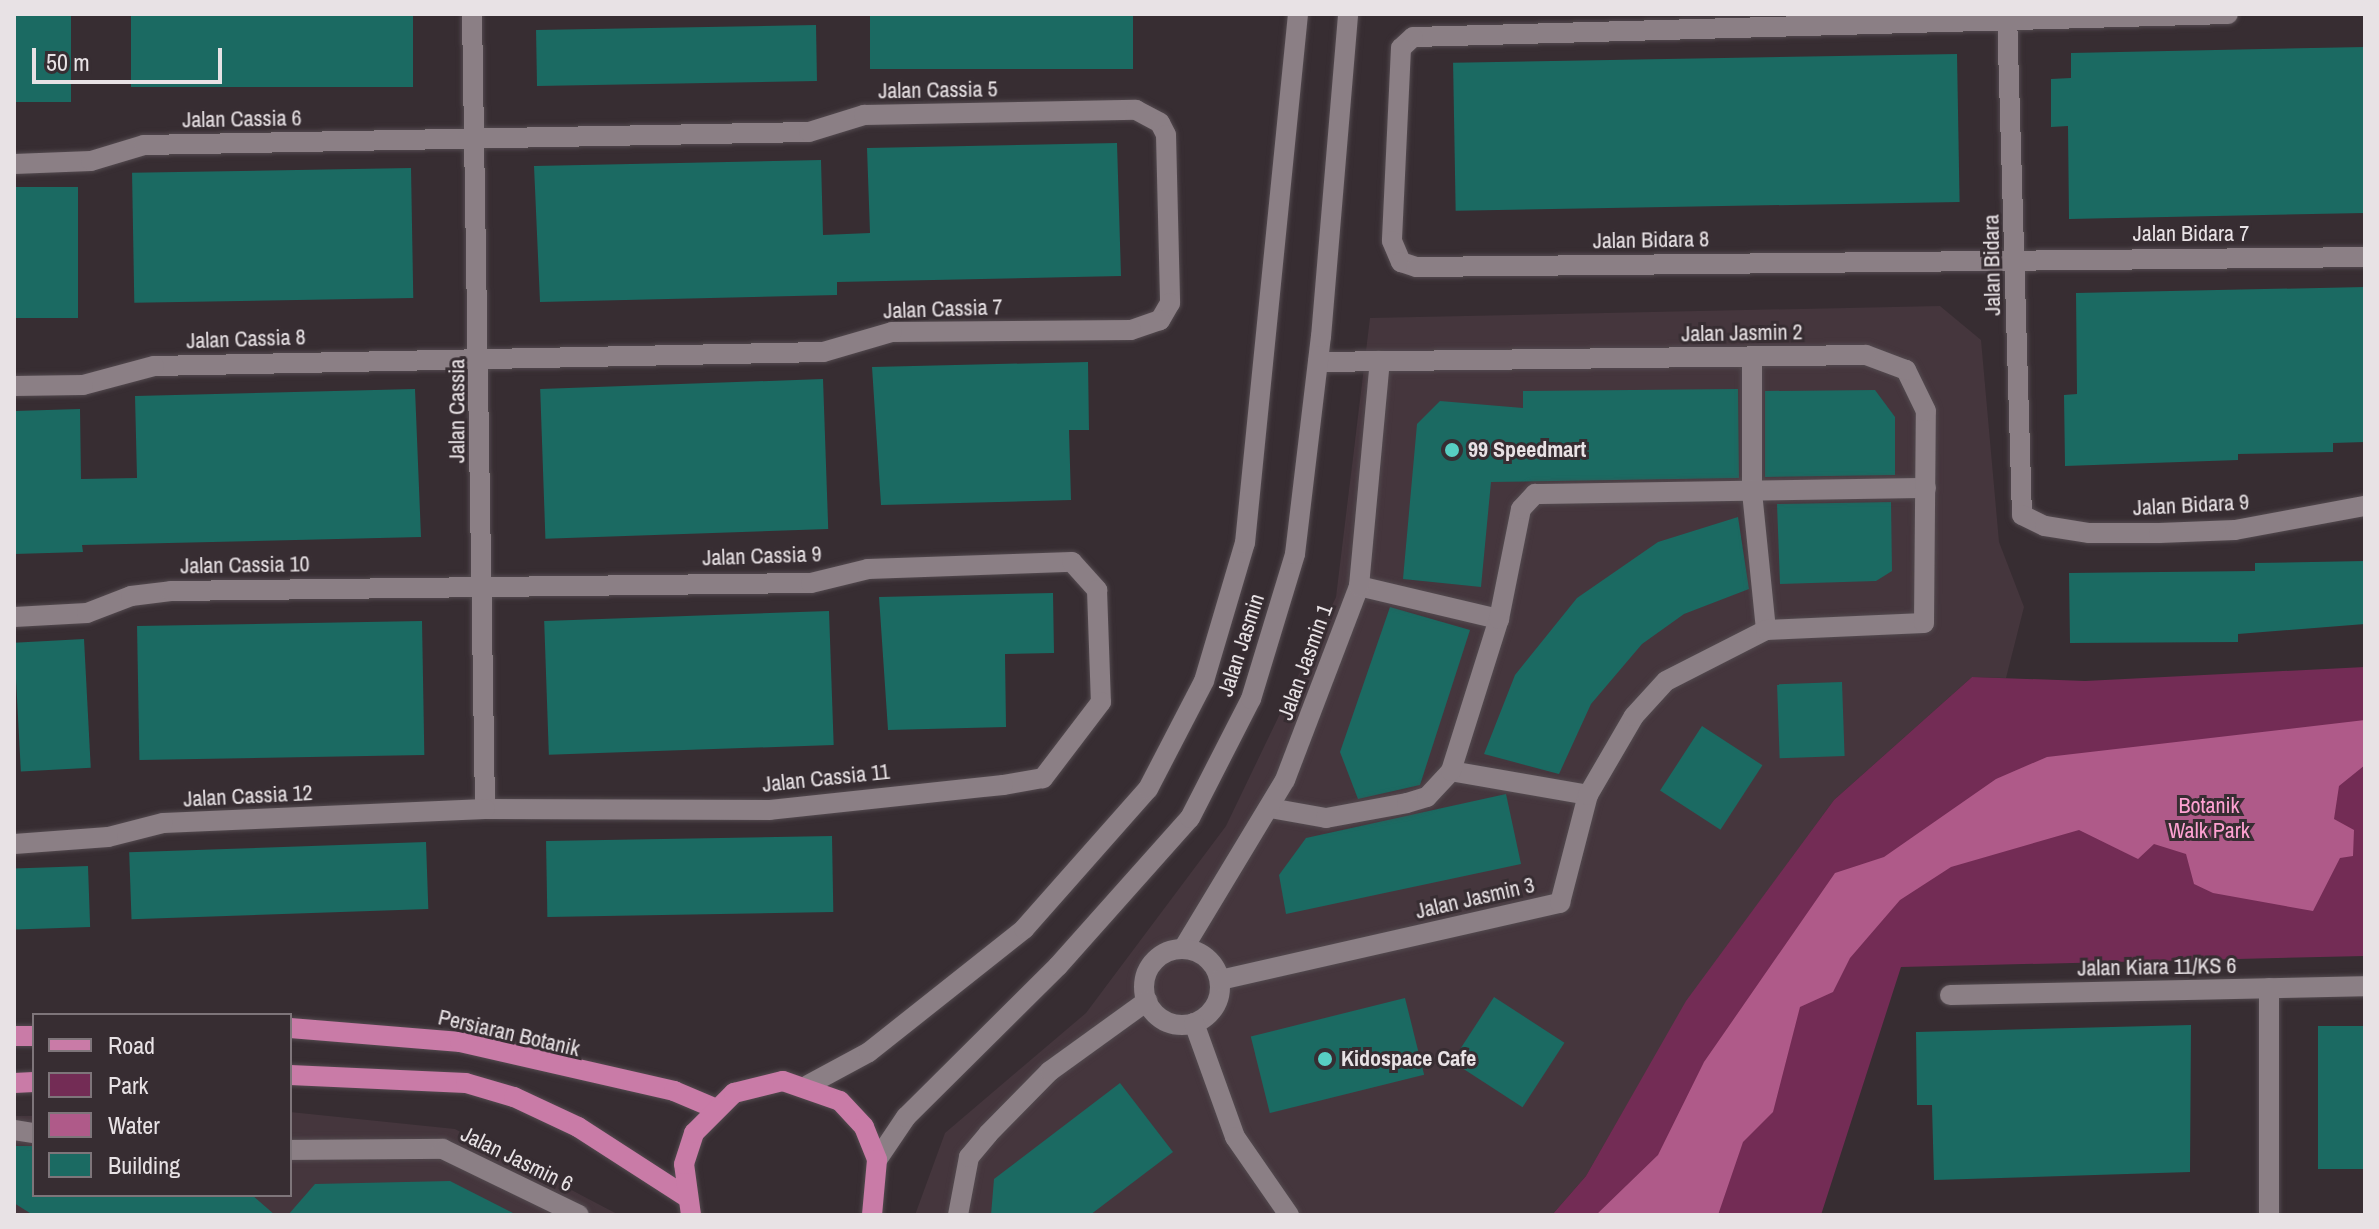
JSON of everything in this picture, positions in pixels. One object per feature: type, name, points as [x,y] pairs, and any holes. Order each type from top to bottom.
[{"type":"main road","name":"Persiaran Botanik","points":[[292,1028],[460,1042],[674,1091],[714,1108]]},
{"type":"main road","points":[[292,1075],[466,1083],[514,1097],[578,1127],[688,1205]]},
{"type":"main road","points":[[688,1205],[684,1164],[694,1133],[714,1108],[758,1084],[808,1085],[848,1109],[864,1127],[877,1160],[872,1215]]},
{"type":"street","name":"Jalan Cassia","points":[[472,14],[481,356],[485,809]]},
{"type":"street","name":"Jalan Jasmin","points":[[808,1085],[869,1052],[1024,929],[1148,789],[1204,681],[1245,543],[1298,14]]},
{"type":"street","name":"Jalan Jasmin","points":[[877,1160],[906,1117],[1058,966],[1190,818],[1251,699],[1295,554],[1318,362],[1348,14]]},
{"type":"street","name":"Jalan Bidara 8","points":[[2017,259],[1416,267],[1401,262],[1392,241],[1401,48],[1413,37],[2007,17],[2228,14]]},
{"type":"street","name":"Jalan Bidara","points":[[2007,17],[2017,259],[2022,515]]},
{"type":"street","name":"Jalan Cassia 5","points":[[473,139],[809,132],[864,115],[1136,110],[1160,123],[1166,135],[1169,220]]},
{"type":"street","name":"Jalan Cassia 6","points":[[14,164],[91,161],[144,145],[473,139]]},
{"type":"street","name":"Jalan Cassia 7","points":[[481,356],[823,352],[892,332],[1147,328],[1170,303],[1169,220]]},
{"type":"street","name":"Jalan Bidara 7","points":[[2017,259],[2365,257]]},
{"type":"street","name":"Jalan Jasmin 2","points":[[1318,362],[1866,355],[1906,370],[1926,411],[1924,623]]},
{"type":"street","name":"Jalan Cassia 8","points":[[14,386],[83,385],[154,366],[481,356]]},
{"type":"street","points":[[1752,356],[1752,492],[1766,630]]},
{"type":"street","name":"Jalan Jasmin 1","points":[[1183,949],[1270,808],[1359,586],[1380,361]]},
{"type":"street","points":[[1270,808],[1326,818],[1407,803],[1427,797],[1451,771],[1499,619],[1521,509],[1535,494],[1926,488]]},
{"type":"street","name":"Jalan Bidara 9","points":[[2022,515],[2045,526],[2089,533],[2159,533],[2235,530],[2365,506]]},
{"type":"street","name":"Jalan Cassia 9","points":[[481,583],[811,583],[868,569],[1072,562],[1097,590],[1101,669]]},
{"type":"street","name":"Jalan Cassia 10","points":[[14,617],[87,613],[131,596],[171,591],[481,583]]},
{"type":"street","points":[[1359,586],[1499,619]]},
{"type":"street","name":"Jalan Jasmin 3","points":[[1220,980],[1560,903],[1588,795],[1634,716],[1666,681],[1766,630],[1924,623]]},
{"type":"street","name":"Jalan Cassia 11","points":[[485,809],[770,810],[1043,778],[1101,702],[1101,669]]},
{"type":"street","points":[[1451,771],[1588,795]]},
{"type":"street","name":"Jalan Cassia 12","points":[[14,844],[108,837],[163,823],[485,809]]},
{"type":"street","points":[[1183,949],[1211,961],[1220,980],[1214,1009],[1194,1023],[1170,1022],[1147,1001],[1144,985],[1154,961],[1183,949]]},
{"type":"street","name":"Jalan Kiara 11/KS 6","points":[[1950,995],[2365,986]]},
{"type":"street","points":[[2269,988],[2269,1215]]},
{"type":"street","points":[[958,1215],[969,1157],[988,1134],[1050,1071],[1147,1001]]},
{"type":"street","points":[[1194,1023],[1240,1147],[1289,1215]]},
{"type":"street","name":"Jalan Jasmin 6","points":[[292,1150],[443,1149],[579,1215]]},
{"type":"shaded area","points":[[1940,306],[1981,340],[1999,542],[2024,607],[2006,678],[1972,677],[1834,800],[1687,1001],[1586,1176],[1552,1215],[915,1215],[945,1133],[1086,1013],[1226,826],[1336,597],[1370,318]]},
{"type":"shaded area","points":[[292,1112],[455,1129],[619,1215],[14,1215],[14,1116],[32,1116],[32,1197],[292,1197]]},
{"type":"green space","name":"Botanik Walk Park","points":[[2365,667],[2365,956],[1901,967],[1821,1215],[1552,1215],[1586,1176],[1686,1001],[1834,800],[1972,677],[2085,681]]},
{"type":"water","points":[[2365,720],[2365,765],[2339,786],[2334,819],[2354,830],[2353,856],[2340,858],[2313,911],[2213,893],[2194,884],[2186,854],[2154,844],[2138,859],[2079,830],[1951,867],[1900,900],[1850,958],[1833,992],[1800,1007],[1773,1112],[1743,1142],[1718,1215],[1596,1215],[1658,1155],[1704,1062],[1835,873],[1884,857],[1996,779],[2047,757]]},
{"type":"building","points":[[14,14],[71,14],[71,102],[14,102]]},
{"type":"building","points":[[131,14],[413,14],[413,87],[131,87]]},
{"type":"building","points":[[870,14],[1133,14],[1133,69],[870,69]]},
{"type":"building","points":[[816,25],[817,81],[537,86],[536,30]]},
{"type":"building","points":[[2365,47],[2365,213],[2069,219],[2068,126],[2051,127],[2051,79],[2071,78],[2071,53]]},
{"type":"building","points":[[1957,54],[1960,202],[1456,211],[1453,63]]},
{"type":"building","points":[[1117,143],[1121,276],[837,282],[837,295],[540,302],[534,166],[821,160],[823,235],[870,233],[867,148]]},
{"type":"building","points":[[411,168],[413,298],[134,303],[132,173]]},
{"type":"building","points":[[14,187],[78,187],[78,318],[14,318]]},
{"type":"building","points":[[2365,287],[2365,442],[2333,443],[2333,452],[2238,454],[2238,460],[2065,466],[2064,395],[2077,394],[2076,293]]},
{"type":"building","points":[[1088,362],[1089,430],[1069,430],[1071,500],[881,505],[872,367]]},
{"type":"building","points":[[823,379],[828,529],[545,539],[540,389]]},
{"type":"building","points":[[415,389],[421,537],[82,545],[83,552],[14,554],[14,411],[80,409],[81,479],[137,478],[135,396]]},
{"type":"building","points":[[1738,389],[1739,478],[1491,482],[1481,587],[1403,579],[1417,424],[1440,401],[1523,408],[1523,391]]},
{"type":"building","points":[[1875,390],[1895,417],[1895,475],[1765,477],[1765,391]]},
{"type":"building","points":[[1891,502],[1892,571],[1876,581],[1780,584],[1777,504]]},
{"type":"building","points":[[1738,517],[1749,589],[1684,614],[1642,644],[1591,704],[1559,774],[1484,754],[1515,675],[1577,598],[1658,542]]},
{"type":"building","points":[[2365,561],[2365,624],[2238,634],[2238,642],[2070,643],[2069,573],[2255,571],[2255,563]]},
{"type":"building","points":[[1053,593],[1054,653],[1005,654],[1006,727],[888,730],[879,597]]},
{"type":"building","points":[[1390,607],[1470,630],[1420,785],[1358,799],[1340,752]]},
{"type":"building","points":[[829,611],[834,745],[549,755],[544,621]]},
{"type":"building","points":[[422,621],[424,755],[139,760],[137,626]]},
{"type":"building","points":[[84,639],[91,768],[21,771],[14,643]]},
{"type":"building","points":[[1842,682],[1845,756],[1780,758],[1777,684]]},
{"type":"building","points":[[1702,726],[1762,765],[1720,830],[1660,791]]},
{"type":"building","points":[[1506,794],[1521,864],[1286,914],[1279,875],[1306,838]]},
{"type":"building","points":[[832,836],[833,912],[547,917],[546,841]]},
{"type":"building","points":[[426,842],[428,909],[132,919],[129,852]]},
{"type":"building","points":[[88,866],[90,927],[16,930],[14,869]]},
{"type":"building","points":[[1494,997],[1564,1043],[1523,1107],[1452,1062]]},
{"type":"building","points":[[1405,998],[1424,1075],[1270,1113],[1251,1036]]},
{"type":"building","points":[[2191,1025],[2190,1172],[1934,1180],[1932,1105],[1917,1105],[1916,1032]]},
{"type":"building","points":[[2318,1026],[2365,1026],[2365,1169],[2318,1169]]},
{"type":"building","points":[[1120,1083],[1173,1152],[1090,1215],[991,1215],[994,1179]]},
{"type":"building","points":[[14,1146],[32,1146],[32,1197],[254,1197],[275,1215],[33,1215],[14,1203]]},
{"type":"building","points":[[450,1181],[517,1215],[288,1215],[315,1184]]},
{"type":"place","name":"99 Speedmart","points":[[1452,450]]},
{"type":"place","name":"Kidospace Cafe","points":[[1325,1059]]}]
